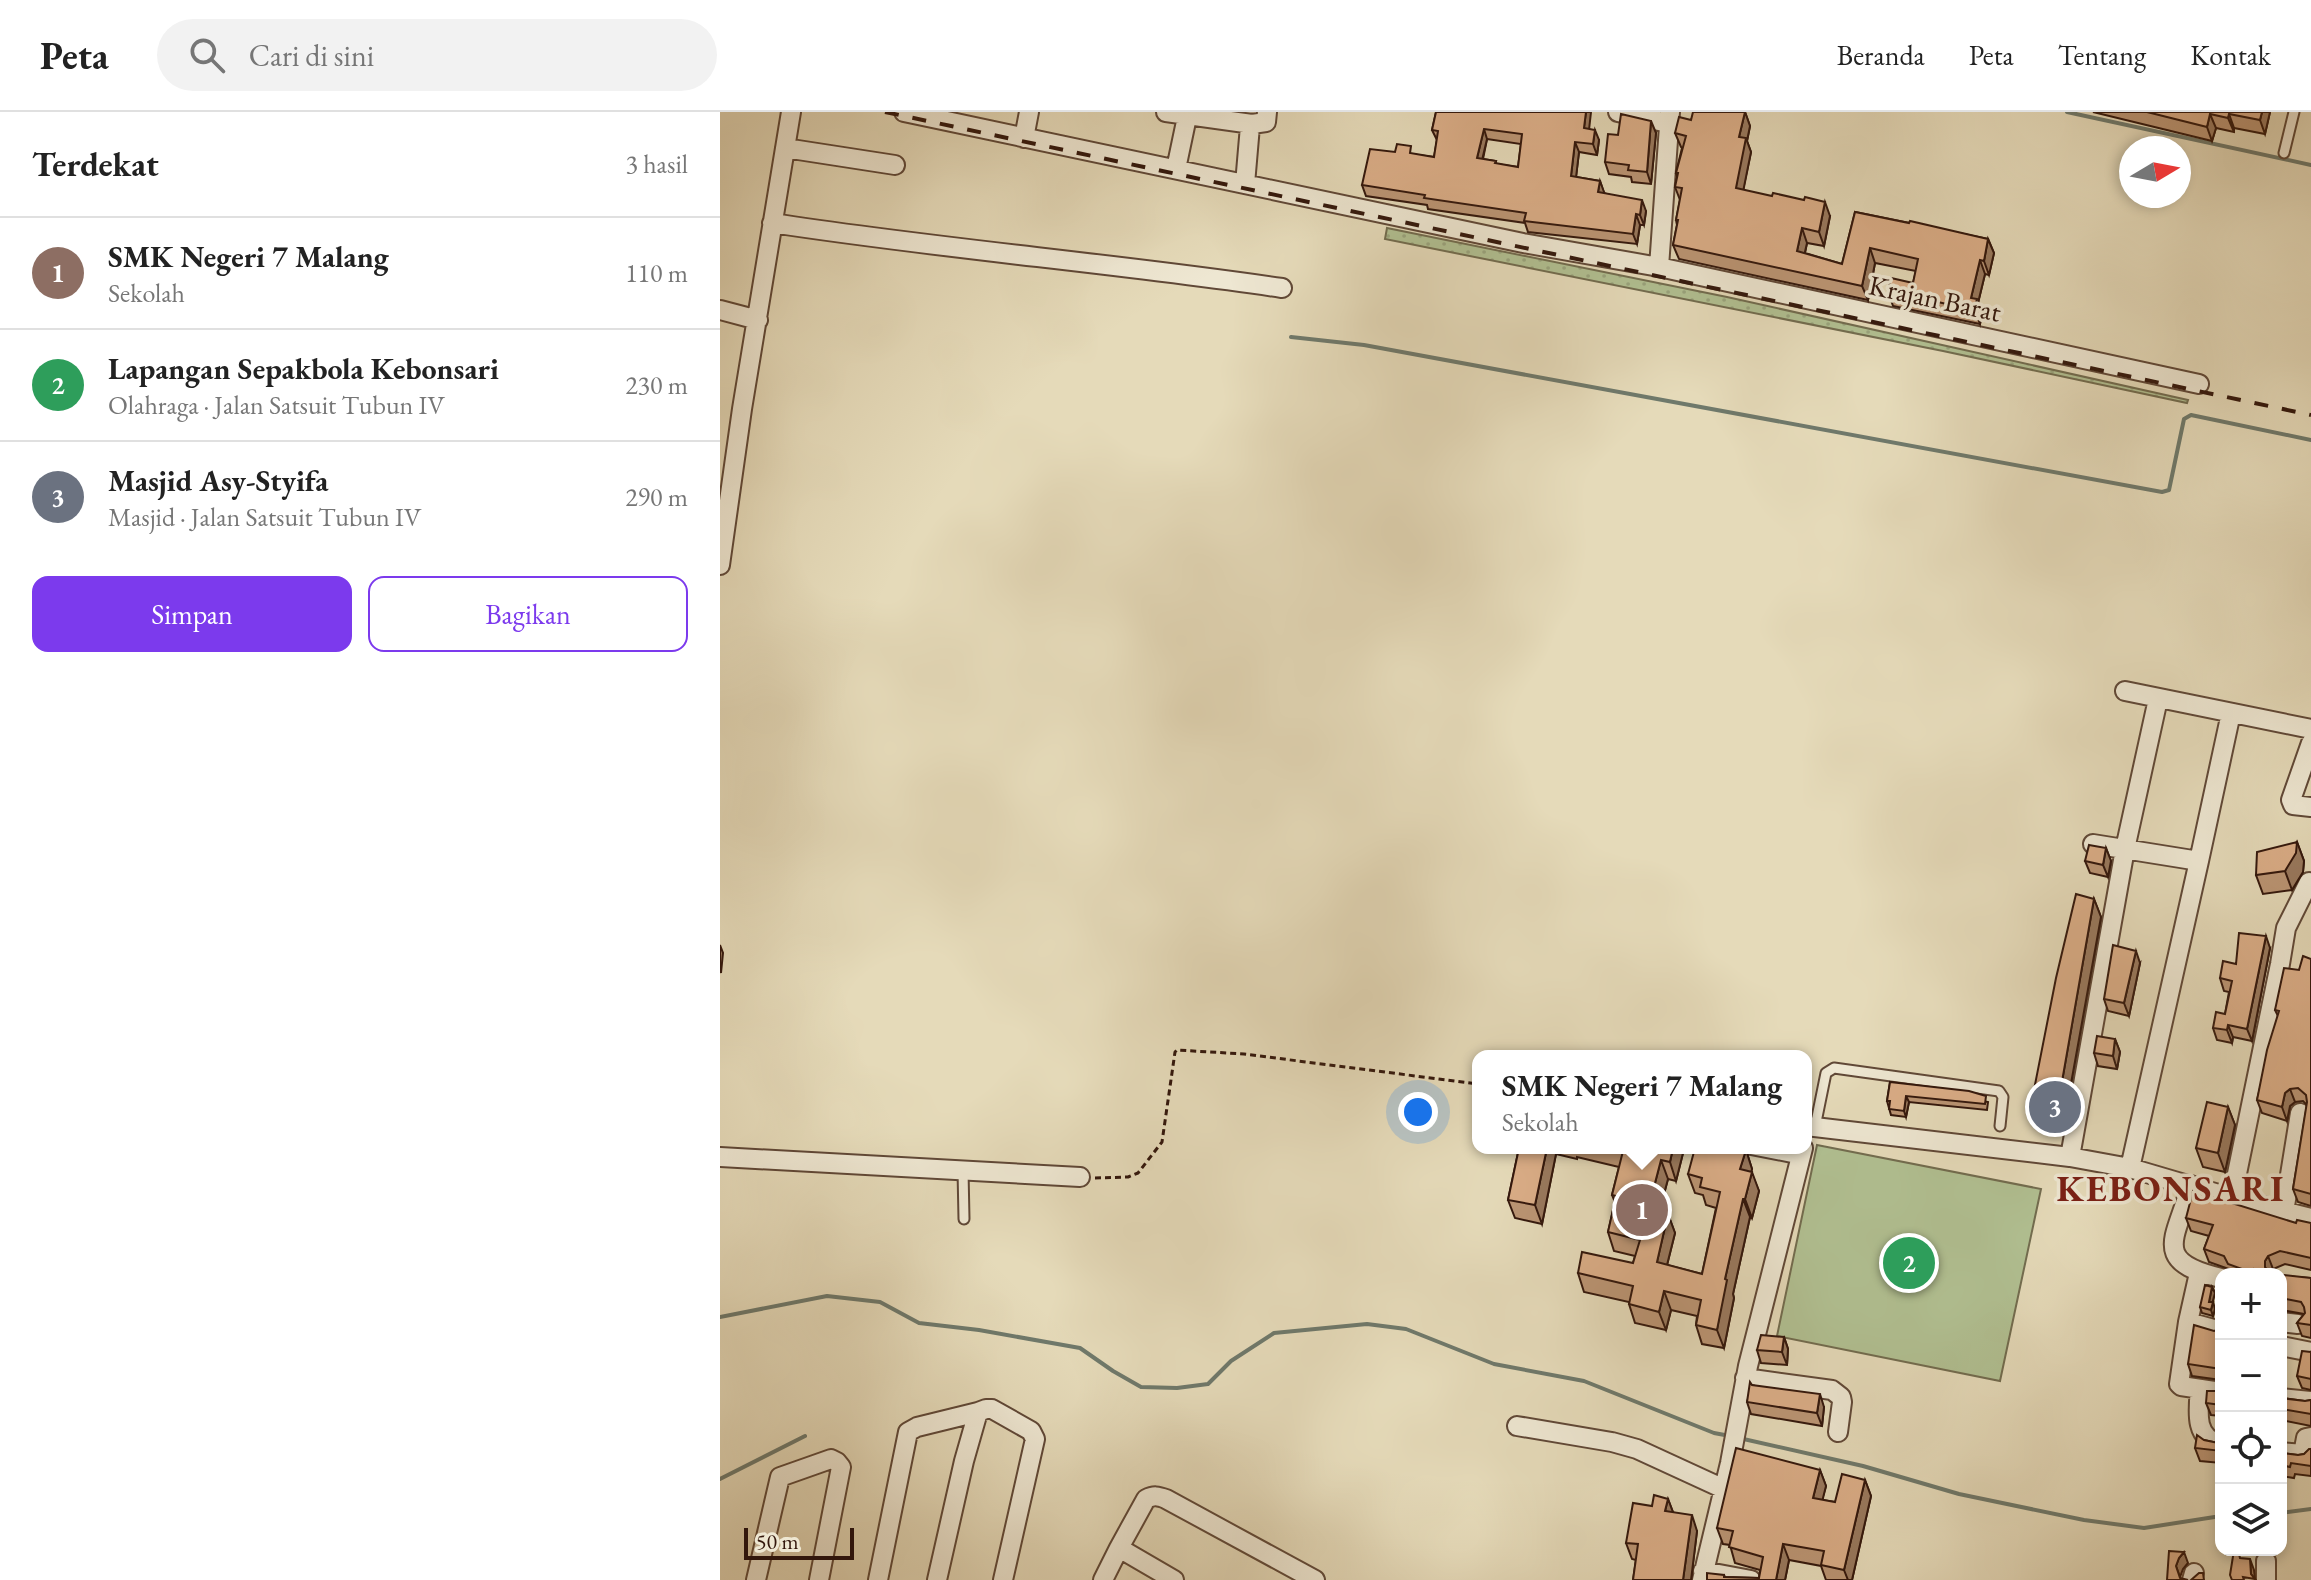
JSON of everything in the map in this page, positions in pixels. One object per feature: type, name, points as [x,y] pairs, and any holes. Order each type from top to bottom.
[{"type":"street","points":[[720,565],[742,409],[791,112]]},
{"type":"street","name":"Krajan Barat","points":[[904,112],[1523,243],[1659,267],[2199,384]]},
{"type":"street","points":[[1024,138],[1029,112]]},
{"type":"street","points":[[1166,112],[1252,124],[1266,122],[1267,112]]},
{"type":"street","points":[[1618,112],[1669,118],[1659,267]]},
{"type":"street","points":[[1176,169],[1188,114]]},
{"type":"street","points":[[1245,184],[1252,124]]},
{"type":"street","points":[[785,148],[895,165]]},
{"type":"street","points":[[772,223],[1282,288]]},
{"type":"street","points":[[720,310],[758,320]]},
{"type":"street","points":[[2125,691],[2311,729]]},
{"type":"street","points":[[2070,1157],[2125,849],[2158,699]]},
{"type":"street","points":[[2130,1168],[2231,713]]},
{"type":"street","points":[[2311,743],[2291,800],[2293,805],[2311,807]]},
{"type":"street","points":[[2093,844],[2199,861]]},
{"type":"street","points":[[2232,1198],[2284,933],[2309,882]]},
{"type":"street","points":[[2284,1212],[2300,1113]]},
{"type":"street","points":[[1812,1128],[2070,1157],[2130,1168],[2311,1218]]},
{"type":"street","points":[[1751,1580],[1703,1576],[1730,1463],[1745,1378],[1801,1154]]},
{"type":"street","points":[[720,1157],[1080,1177]]},
{"type":"street","points":[[2191,1185],[2173,1247],[2180,1261],[2199,1273],[2215,1277]]},
{"type":"street","points":[[2199,1273],[2178,1381],[2181,1386],[2215,1391]]},
{"type":"street","points":[[2188,1322],[2215,1329]]},
{"type":"street","points":[[2287,1347],[2311,1352]]},
{"type":"street","points":[[1745,1378],[1832,1390],[1841,1397],[1842,1402],[1838,1432]]},
{"type":"street","points":[[2200,1389],[2199,1416],[2203,1434],[2215,1442]]},
{"type":"street","points":[[2287,1399],[2311,1401]]},
{"type":"street","points":[[878,1580],[908,1432],[917,1427],[992,1409],[1031,1431],[1035,1439],[1003,1580]]},
{"type":"street","points":[[937,1580],[978,1412]]},
{"type":"street","points":[[1517,1426],[1637,1449],[1724,1489]]},
{"type":"street","points":[[2287,1453],[2303,1454],[2306,1438],[2311,1437]]},
{"type":"street","points":[[756,1580],[780,1477],[831,1459],[841,1467],[819,1580]]},
{"type":"street","points":[[1103,1580],[1146,1499],[1157,1496],[1315,1580]]},
{"type":"street","points":[[1119,1548],[1174,1580]]},
{"type":"street","points":[[2266,1561],[2266,1580]]},
{"type":"lane","points":[[2284,153],[2294,112]]},
{"type":"lane","points":[[1812,1118],[1826,1073],[1834,1068],[1999,1091],[2003,1097],[2000,1126]]},
{"type":"lane","points":[[963,1170],[964,1219]]},
{"type":"path","points":[[1080,1177],[1128,1177],[1138,1173],[1158,1148],[1165,1133],[1177,1050],[1244,1054],[1472,1083]]},
{"type":"green space","points":[[1387,228],[1727,297],[2188,400],[2187,403],[1385,239]]},
{"type":"green space","points":[[1817,1145],[2041,1189],[2000,1381],[1777,1336]]},
{"type":"building","points":[[1436,112],[1586,112],[1584,128],[1595,130],[1593,144],[1575,142],[1571,176],[1600,181],[1598,192],[1642,200],[1633,234],[1524,221],[1526,213],[1362,185],[1370,149],[1395,152],[1397,144],[1411,146],[1410,153],[1434,157],[1438,131],[1432,130]],"holes":[[[1484,129],[1522,134],[1518,167],[1477,158]]]},
{"type":"building","points":[[1693,112],[1745,112],[1739,137],[1746,138],[1736,188],[1825,202],[1819,232],[1802,228],[1797,251],[1842,264],[1855,212],[1988,239],[1971,298],[1977,299],[1974,310],[1888,291],[1891,278],[1913,283],[1918,259],[1870,248],[1862,286],[1673,245],[1682,188],[1675,187],[1676,173],[1686,136],[1675,133],[1679,117],[1691,120]]},
{"type":"building","points":[[2147,112],[2262,112],[2260,120],[2210,114],[2207,127]]},
{"type":"building","points":[[1621,114],[1651,121],[1647,172],[1628,170],[1629,165],[1605,162],[1608,134],[1618,135]]},
{"type":"building","points":[[2297,842],[2296,853],[2285,871],[2256,875],[2257,852]]},
{"type":"building","points":[[2089,845],[2106,848],[2103,865],[2085,861]]},
{"type":"building","points":[[2076,894],[2094,899],[2057,1110],[2031,1105]]},
{"type":"building","points":[[2239,933],[2266,936],[2247,1029],[2228,1025],[2227,1030],[2213,1028],[2216,1012],[2225,1014],[2232,981],[2220,978],[2223,961],[2236,964]]},
{"type":"building","points":[[2113,945],[2136,951],[2124,1003],[2104,999]]},
{"type":"building","points":[[2303,956],[2311,959],[2311,1194],[2293,1189],[2306,1095],[2298,1088],[2290,1089],[2285,1093],[2282,1107],[2257,1100],[2279,1011],[2275,1010],[2284,968],[2299,970]]},
{"type":"building","points":[[2097,1036],[2115,1039],[2113,1056],[2094,1053]]},
{"type":"building","points":[[1890,1082],[1969,1091],[1986,1096],[1985,1104],[1906,1096],[1904,1111],[1889,1109]]},
{"type":"building","points":[[2207,1102],[2228,1107],[2218,1153],[2196,1148]]},
{"type":"building","points":[[1518,1154],[1546,1154],[1535,1205],[1508,1200]]},
{"type":"building","points":[[1622,1154],[1672,1154],[1670,1162],[1661,1160],[1648,1210],[1668,1214],[1657,1262],[1702,1274],[1720,1192],[1700,1187],[1702,1178],[1688,1174],[1693,1154],[1745,1154],[1740,1169],[1752,1172],[1725,1279],[1717,1330],[1696,1325],[1701,1300],[1664,1291],[1659,1312],[1629,1304],[1633,1286],[1578,1273],[1582,1252],[1633,1263],[1640,1240],[1608,1232],[1616,1196],[1612,1195]]},
{"type":"building","points":[[2193,1191],[2296,1223],[2297,1220],[2311,1223],[2311,1258],[2280,1251],[2268,1256],[2266,1268],[2239,1268],[2228,1264],[2224,1256],[2204,1249],[2213,1225],[2186,1218]]},
{"type":"building","points":[[2287,1275],[2311,1278],[2311,1325],[2297,1323],[2305,1313],[2301,1302],[2287,1299]]},
{"type":"building","points":[[2205,1285],[2212,1287],[2211,1310],[2200,1307]]},
{"type":"building","points":[[2194,1325],[2215,1331],[2215,1368],[2188,1364]]},
{"type":"building","points":[[1761,1335],[1784,1337],[1782,1352],[1757,1350]]},
{"type":"building","points":[[2302,1351],[2311,1352],[2311,1379],[2297,1376]]},
{"type":"building","points":[[1750,1382],[1752,1385],[1820,1394],[1817,1413],[1747,1402]]},
{"type":"building","points":[[2207,1391],[2215,1391],[2215,1404],[2206,1403]]},
{"type":"building","points":[[2287,1399],[2311,1400],[2311,1414],[2287,1410]]},
{"type":"building","points":[[2197,1435],[2215,1442],[2215,1450],[2195,1448]]},
{"type":"building","points":[[1736,1448],[1820,1470],[1813,1498],[1835,1502],[1842,1474],[1865,1480],[1844,1570],[1821,1565],[1824,1551],[1783,1544],[1776,1580],[1707,1580],[1707,1573],[1759,1578],[1763,1557],[1729,1547],[1733,1531],[1717,1528]]},
{"type":"building","points":[[2311,1449],[2311,1466],[2291,1463],[2290,1467],[2287,1466],[2287,1454],[2304,1454]]},
{"type":"building","points":[[1654,1495],[1668,1499],[1665,1511],[1692,1515],[1683,1580],[1633,1580],[1638,1544],[1626,1543],[1633,1503],[1652,1506]]},
{"type":"building","points":[[2169,1551],[2184,1552],[2176,1566],[2180,1578],[2188,1580],[2167,1580]]},
{"type":"building","points":[[2233,1556],[2250,1559],[2251,1574],[2255,1579],[2243,1577],[2244,1580],[2232,1580]]},
{"type":"building","points":[[2203,1573],[2204,1580],[2191,1580]]},
{"type":"waterway","points":[[2067,112],[2311,165]]},
{"type":"waterway","points":[[1291,337],[1364,345],[2162,492],[2169,490],[2184,419],[2191,415],[2311,440]]},
{"type":"waterway","points":[[720,1317],[827,1296],[880,1302],[919,1323],[1080,1348],[1141,1387],[1177,1388],[1208,1384],[1231,1361],[1274,1333],[1367,1324],[1406,1329],[1494,1364],[1584,1381],[1714,1433],[1730,1436]]},
{"type":"waterway","points":[[720,1479],[805,1436]]},
{"type":"waterway","points":[[1739,1438],[1863,1466],[1959,1494],[2084,1520],[2144,1528],[2215,1517]]},
{"type":"waterway","points":[[2287,1512],[2311,1509]]},
{"type":"railway","points":[[885,112],[2311,415]]},
{"type":"place","name":"Masjid Asy-Styifa","points":[[2055,1107]]},
{"type":"place","name":"SMK Negeri 7 Malang","points":[[1642,1210]]},
{"type":"place","name":"Lapangan Sepakbola Kebonsari","points":[[1909,1263]]},
{"type":"district","name":"KEBONSARI","points":[[2171,1188]]}]
